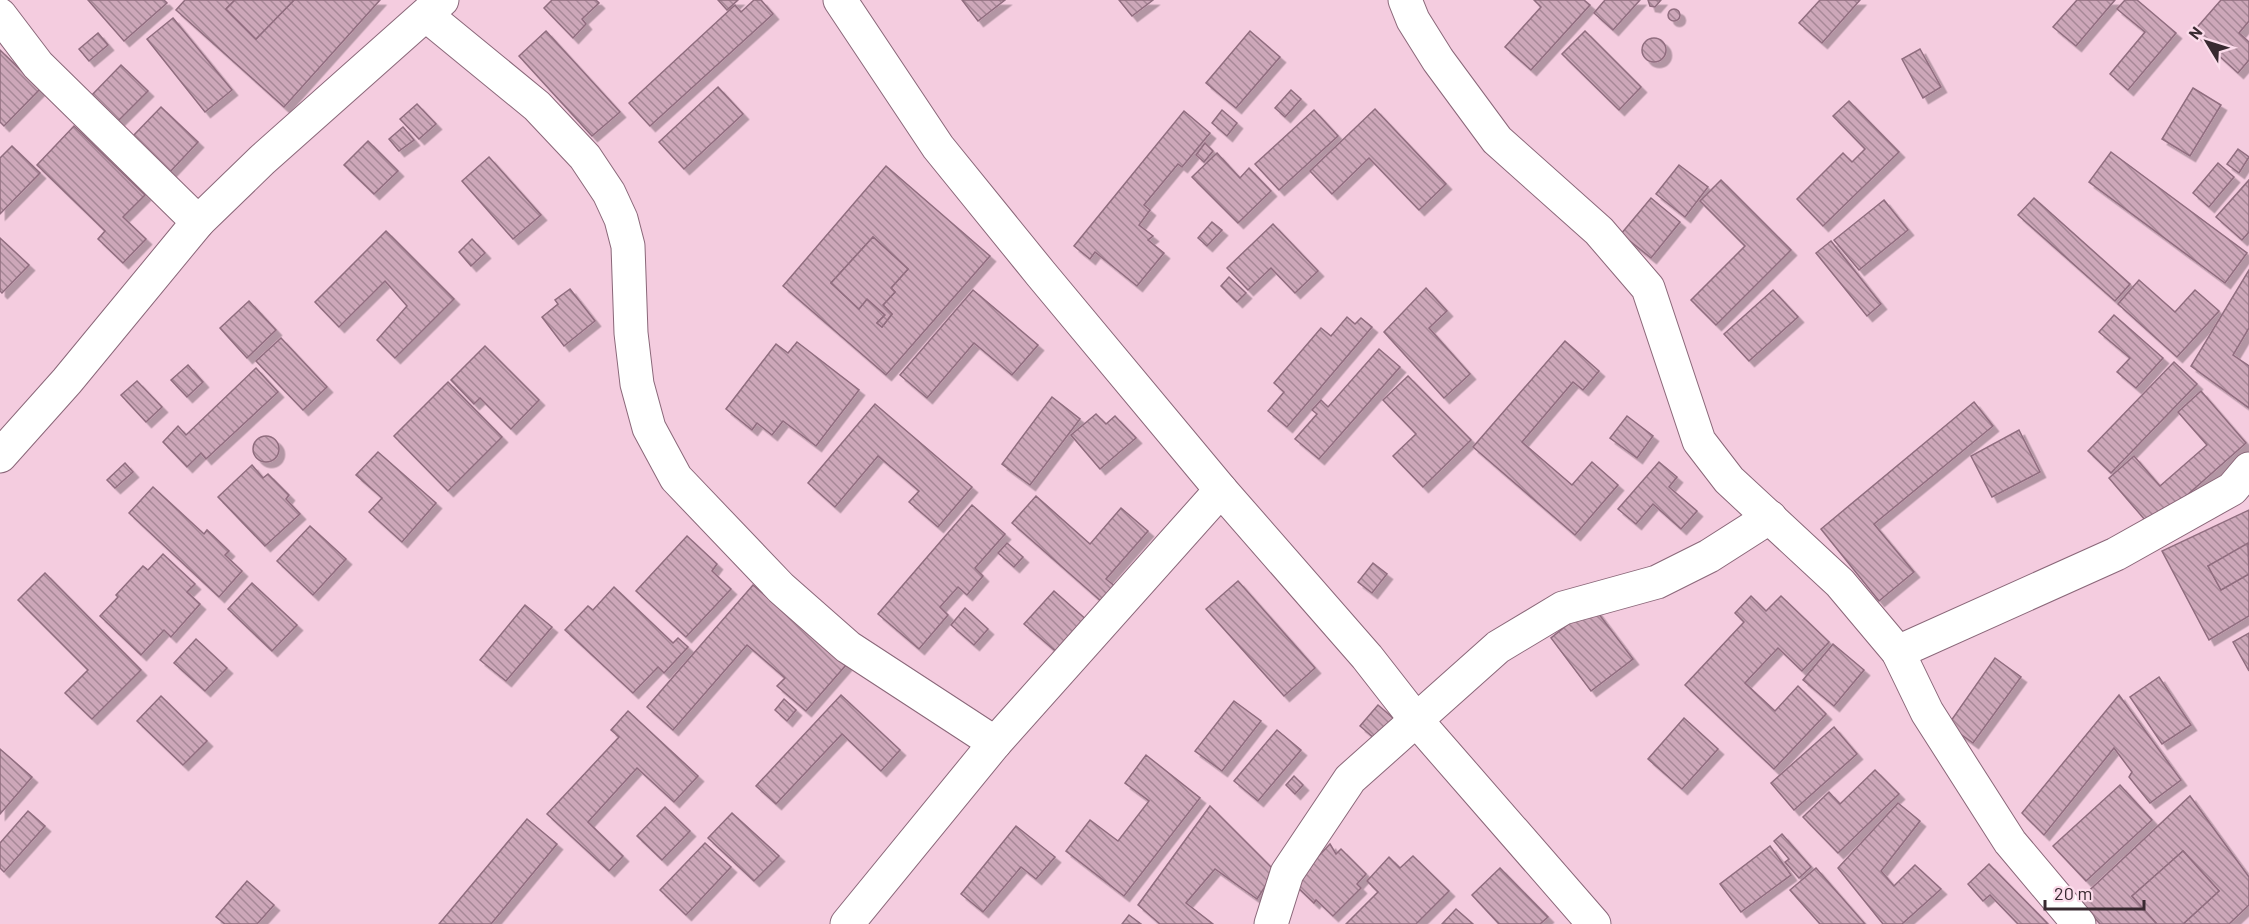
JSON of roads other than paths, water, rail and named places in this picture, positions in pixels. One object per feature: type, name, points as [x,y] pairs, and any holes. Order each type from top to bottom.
[{"type":"street","points":[[840,0],[938,147],[1221,490],[1367,657],[1417,721],[1594,924]]},
{"type":"street","points":[[1405,0],[1413,20],[1438,60],[1497,140],[1599,231],[1648,288],[1699,441],[1729,480],[1840,584],[1898,652],[1927,712],[2010,842],[2079,924]]},
{"type":"street","points":[[0,456],[67,381],[198,222],[262,160],[434,7],[537,106],[585,157],[609,193],[621,219],[628,246],[631,333],[637,384],[649,428],[676,478],[781,588],[848,647],[995,743]]},
{"type":"street","points":[[0,15],[38,65],[198,222]]},
{"type":"street","points":[[1898,652],[2116,554],[2232,489],[2249,469]]},
{"type":"street","points":[[847,924],[995,743],[1221,490]]},
{"type":"street","points":[[1271,924],[1287,873],[1350,779],[1498,647],[1563,608],[1657,582],[1709,556],[1770,517]]}]
